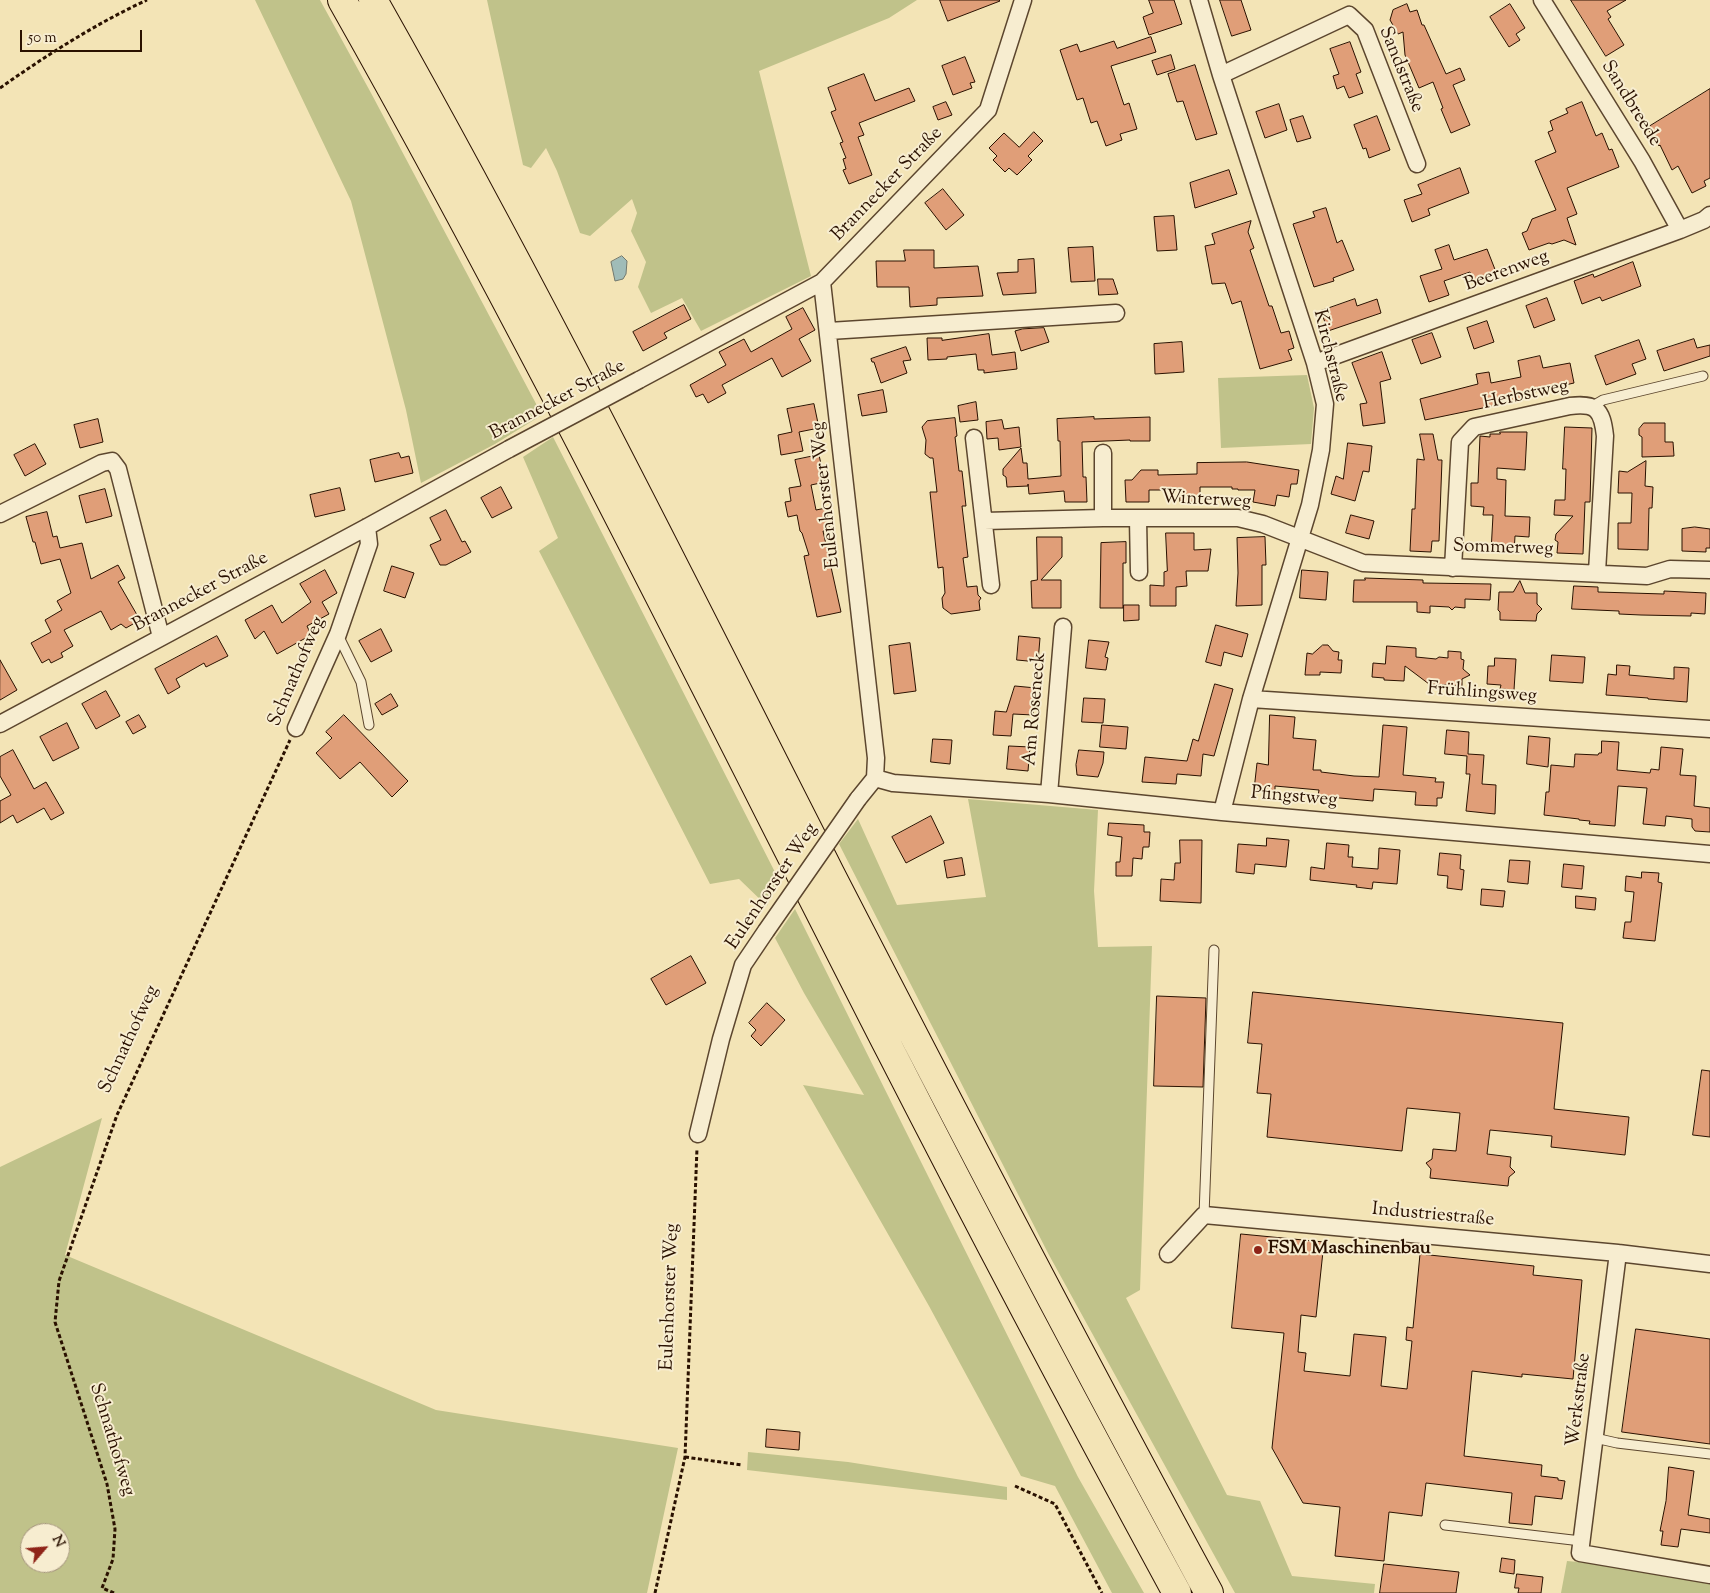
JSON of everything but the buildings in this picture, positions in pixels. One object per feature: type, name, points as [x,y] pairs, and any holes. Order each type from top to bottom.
[{"type":"highway","points":[[342,0],[498,285],[690,655],[896,1062],[1094,1440],[1177,1593]]},
{"type":"highway","points":[[373,0],[419,80],[564,349],[996,1194],[1209,1593]]},
{"type":"street","name":"Brannecker Straße","points":[[0,724],[822,282],[988,110],[1023,0]]},
{"type":"street","name":"Kirchstraße","points":[[1199,0],[1221,75],[1315,363],[1325,404],[1321,450],[1310,504],[1298,538],[1251,699],[1222,812]]},
{"type":"street","name":"Sandbreede","points":[[1542,0],[1642,161],[1680,230]]},
{"type":"street","name":"Sandstraße","points":[[1221,75],[1348,15],[1365,30],[1416,164]]},
{"type":"street","name":"Beerenweg","points":[[1315,363],[1680,230],[1704,220],[1710,214]]},
{"type":"street","name":"Eulenhorster Weg","points":[[698,1134],[721,1039],[743,965],[858,799],[875,778],[875,748],[829,330],[822,282]]},
{"type":"street","points":[[829,330],[1116,313]]},
{"type":"street","name":"Herbstweg","points":[[1453,568],[1460,442],[1474,427],[1585,404],[1598,410],[1604,421],[1605,436],[1598,572]]},
{"type":"street","points":[[974,438],[991,585]]},
{"type":"street","points":[[1103,453],[1103,518]]},
{"type":"street","points":[[0,514],[102,462],[112,461],[118,469],[161,637]]},
{"type":"street","name":"Winterweg","points":[[984,521],[1103,518],[1238,518],[1263,524],[1298,538]]},
{"type":"street","name":"Winterweg","points":[[1138,519],[1139,572]]},
{"type":"street","name":"Schnathofweg","points":[[296,728],[338,634],[368,544],[367,527]]},
{"type":"street","name":"Sommerweg","points":[[1298,538],[1363,563],[1453,568],[1598,572],[1648,576],[1670,568],[1710,570]]},
{"type":"street","name":"Am Roseneck","points":[[1049,794],[1063,627]]},
{"type":"street","name":"Frühlingsweg","points":[[1251,699],[1710,730]]},
{"type":"street","name":"Pfingstweg","points":[[875,778],[893,783],[1049,794],[1222,812],[1710,854]]},
{"type":"street","points":[[1168,1254],[1204,1215]]},
{"type":"street","name":"Industriestraße","points":[[1204,1215],[1618,1253],[1710,1264]]},
{"type":"street","name":"Werkstraße","points":[[1581,1547],[1618,1253]]},
{"type":"street","points":[[1581,1547],[1710,1575]]},
{"type":"lane","points":[[1591,407],[1603,400],[1703,376]]},
{"type":"lane","points":[[338,634],[362,682],[369,725]]},
{"type":"lane","points":[[1204,1215],[1214,950]]},
{"type":"lane","points":[[1595,1438],[1710,1454]]},
{"type":"lane","points":[[1444,1525],[1581,1547]]},
{"type":"path","points":[[0,88],[48,55],[120,12],[147,0]]},
{"type":"path","name":"Schnathofweg","points":[[114,1593],[102,1588],[113,1559],[115,1529],[107,1484],[55,1322],[59,1281],[117,1114],[296,728]]},
{"type":"path","name":"Eulenhorster Weg","points":[[655,1593],[685,1457],[698,1134]]},
{"type":"path","points":[[685,1457],[742,1465]]},
{"type":"path","points":[[1015,1486],[1055,1504],[1102,1593]]},
{"type":"green space","points":[[255,0],[320,0],[542,415],[495,444],[421,483],[406,410],[351,201]]},
{"type":"green space","points":[[487,0],[917,0],[889,18],[759,71],[811,276],[701,331],[682,298],[651,313],[638,287],[646,262],[631,231],[637,213],[632,199],[590,236],[580,233],[557,171],[546,148],[531,168],[523,165]]},
{"type":"green space","points":[[1307,375],[1314,408],[1311,444],[1221,448],[1218,378]]},
{"type":"green space","points":[[553,437],[778,878],[767,906],[739,879],[710,884],[539,551],[558,538],[523,457]]},
{"type":"green space","points":[[968,799],[1098,810],[1094,891],[1098,947],[1152,946],[1140,1290],[1126,1298],[1227,1495],[1260,1501],[1292,1576],[1375,1584],[1374,1593],[1235,1593],[1049,1255],[839,844],[858,819],[897,905],[986,897]]},
{"type":"green space","points":[[795,909],[1078,1477],[1144,1593],[1112,1593],[1055,1486],[1021,1476],[929,1306],[803,1085],[864,1095],[804,993],[775,938]]},
{"type":"green space","points":[[102,1118],[65,1255],[436,1410],[678,1448],[647,1593],[0,1593],[0,1167]]},
{"type":"green space","points":[[748,1452],[848,1462],[1007,1487],[1007,1500],[747,1470]]},
{"type":"green space","points":[[1567,1561],[1710,1582],[1710,1593],[1561,1593]]},
{"type":"water","points":[[622,256],[627,261],[626,274],[623,279],[615,281],[611,262]]},
{"type":"place","name":"FSM Maschinenbau","points":[[1258,1250]]}]
